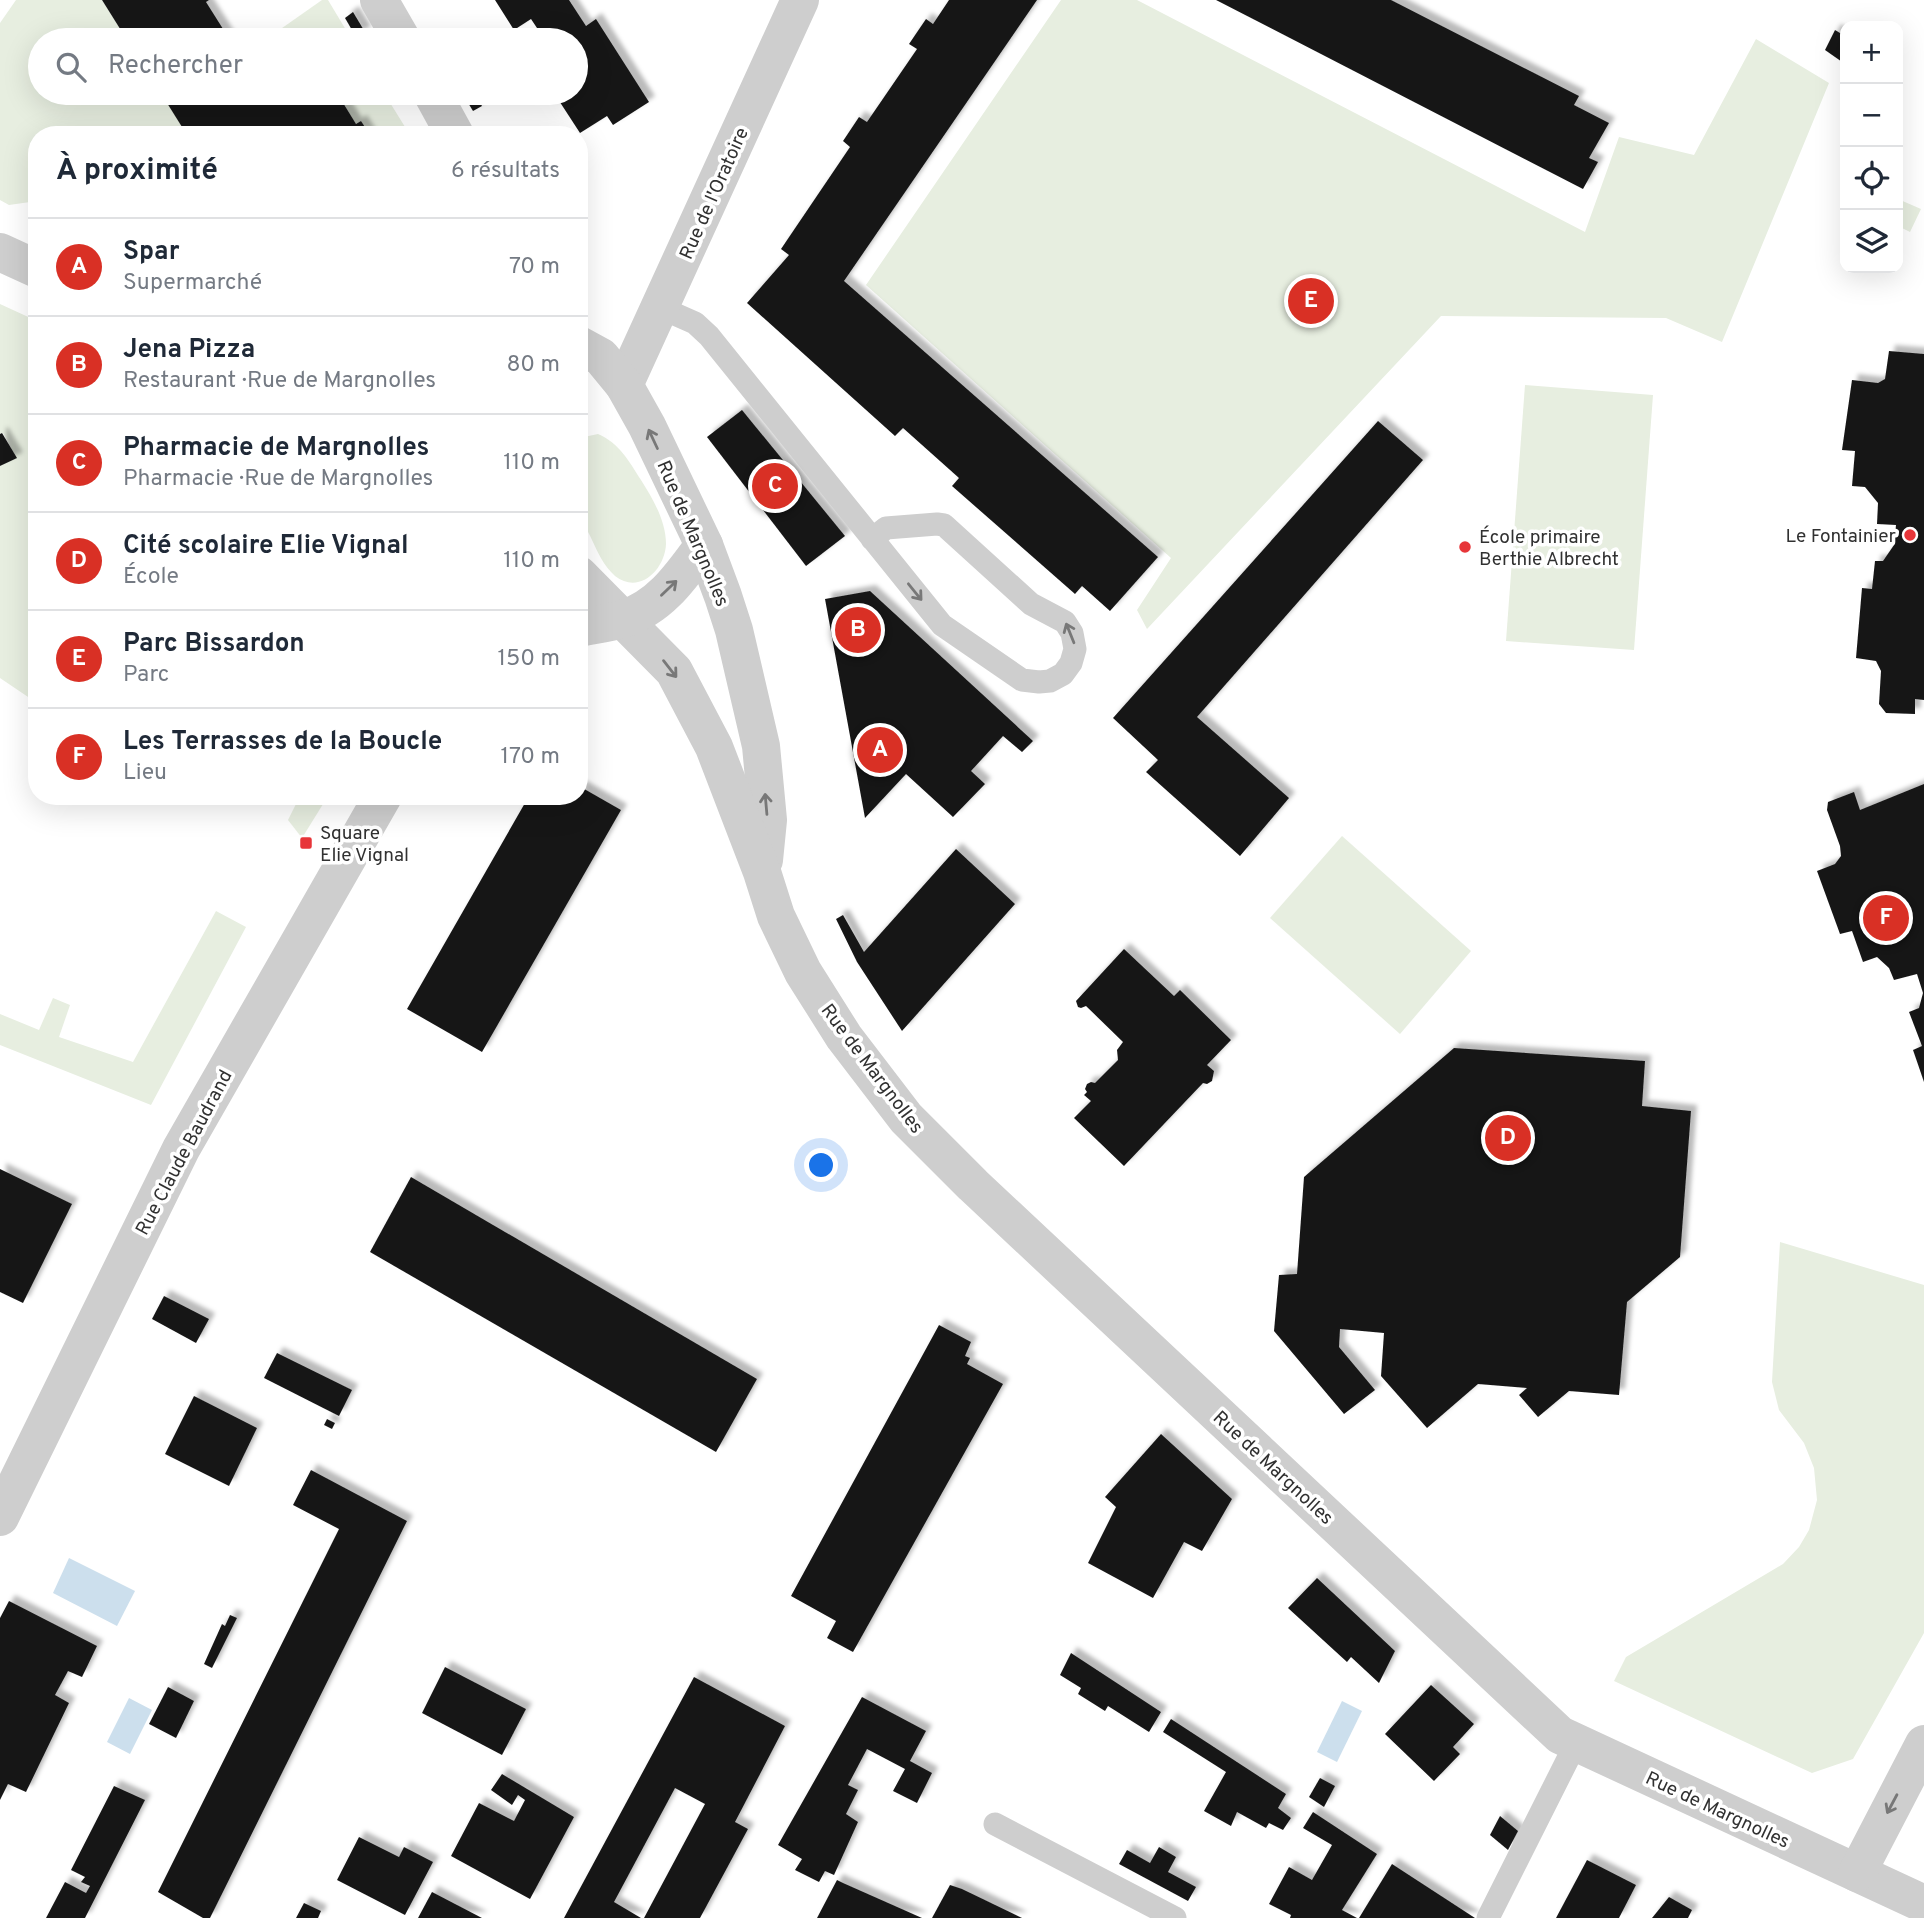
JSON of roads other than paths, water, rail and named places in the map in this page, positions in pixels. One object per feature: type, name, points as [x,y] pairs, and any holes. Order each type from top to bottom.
[{"type":"street","points":[[379,0],[395,28]]},
{"type":"street","name":"Rue de l'Oratoire","points":[[624,385],[800,0]]},
{"type":"street","points":[[439,105],[450,126]]},
{"type":"street","points":[[13,248],[28,261]]},
{"type":"street","name":"Rue de Margnolles","points":[[588,350],[601,357],[624,385],[647,426],[704,545],[734,629],[761,746],[768,820],[762,872]]},
{"type":"street","points":[[588,626],[624,619],[646,608],[674,586],[704,545]]},
{"type":"street","name":"Rue de Margnolles","points":[[588,584],[674,671],[714,747],[776,916],[803,972],[844,1037],[906,1118],[973,1185],[1559,1735],[1924,1904]]},
{"type":"street","name":"Rue Claude Baudrand","points":[[0,1517],[181,1149],[378,805]]},
{"type":"street","points":[[1869,1879],[1924,1744]]},
{"type":"lane","points":[[661,308],[695,323],[709,337],[872,539],[942,625],[1023,680],[1054,680],[1063,674],[1071,663],[1075,649],[1072,633],[1065,622],[1031,604],[944,525],[886,528],[872,539]]},
{"type":"lane","points":[[1488,1918],[1576,1743]]},
{"type":"lane","points":[[995,1824],[1175,1918]]},
{"type":"water","points":[[69,1558],[135,1591],[117,1626],[53,1593]]},
{"type":"water","points":[[129,1698],[152,1710],[130,1754],[107,1742]]},
{"type":"water","points":[[1342,1701],[1362,1711],[1337,1762],[1317,1752]]},
{"type":"place","name":"Parc Bissardon","points":[[1311,301]]},
{"type":"place","name":"Pharmacie de Margnolles","points":[[775,486]]},
{"type":"place","name":"Le Fontainier","points":[[1910,535]]},
{"type":"place","name":"École primaire Berthie Albrecht","points":[[1465,547]]},
{"type":"place","name":"Jena Pizza","points":[[858,630]]},
{"type":"place","name":"Spar","points":[[880,750]]},
{"type":"place","name":"Square Elie Vignal","points":[[306,843]]},
{"type":"place","name":"Les Terrasses de la Boucle","points":[[1886,918]]},
{"type":"place","name":"Cité scolaire Elie Vignal","points":[[1508,1138]]}]
